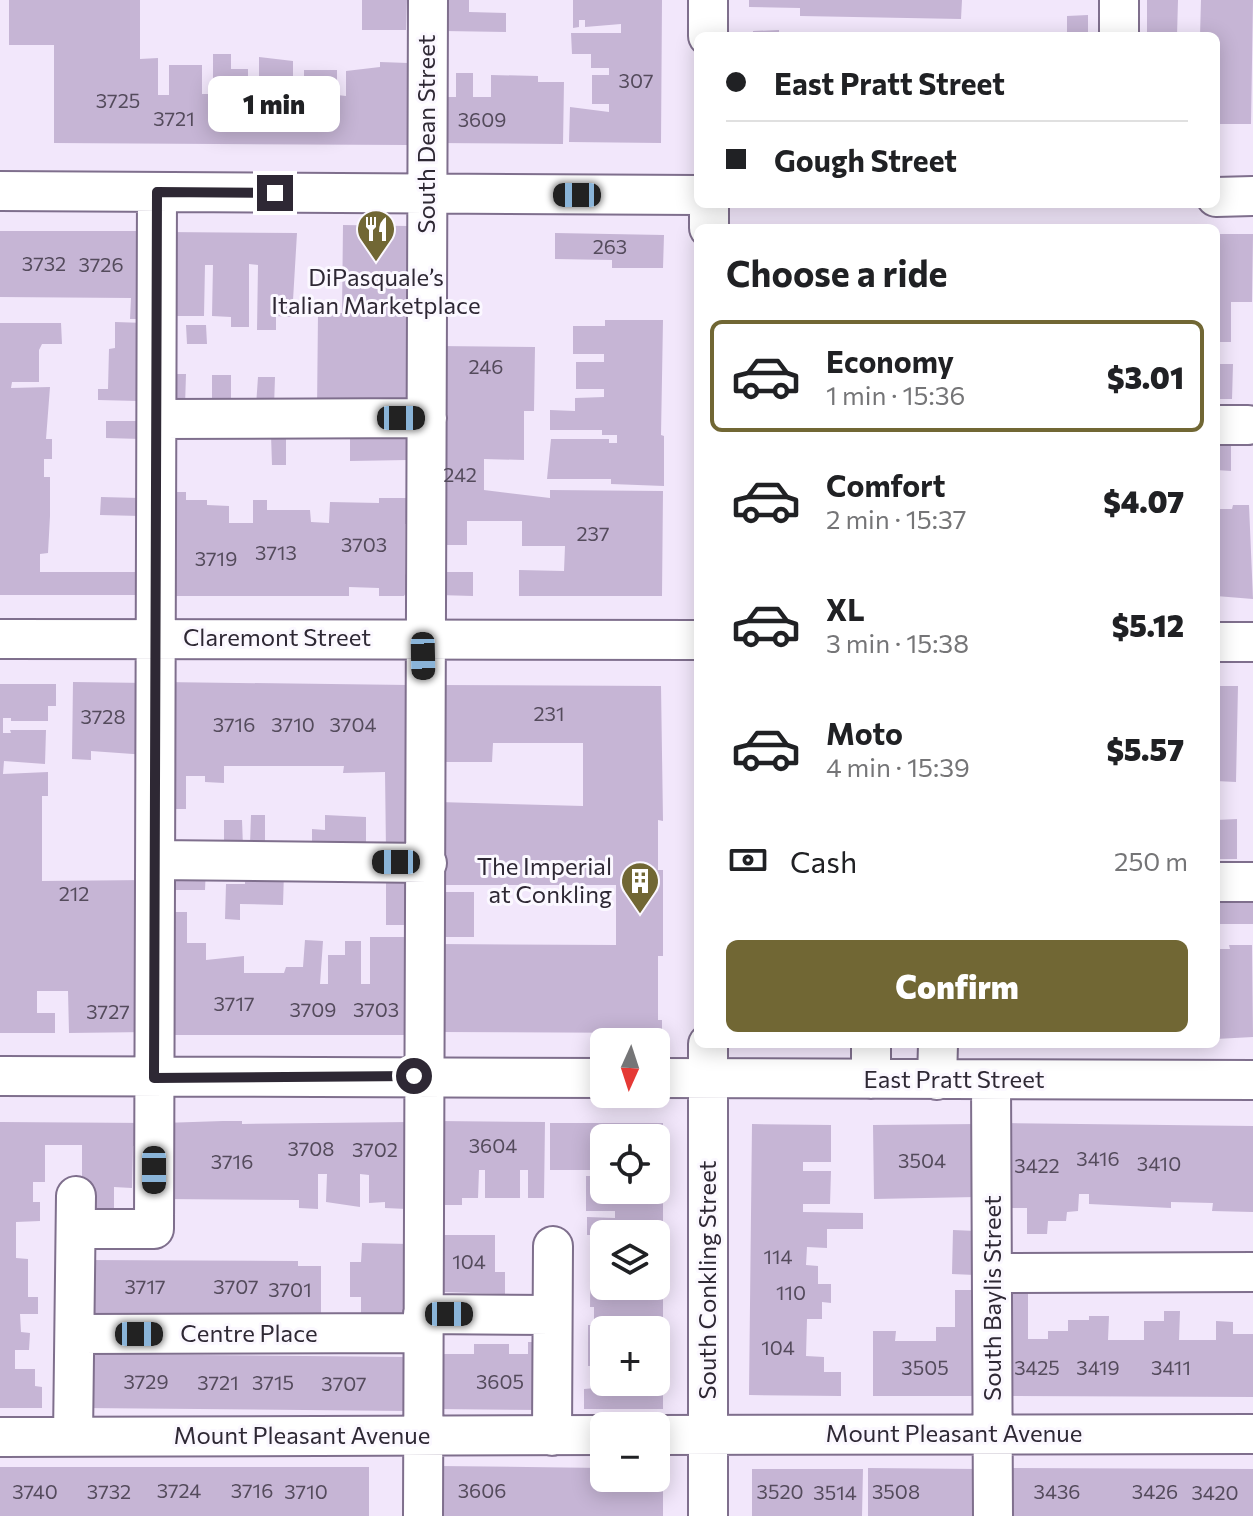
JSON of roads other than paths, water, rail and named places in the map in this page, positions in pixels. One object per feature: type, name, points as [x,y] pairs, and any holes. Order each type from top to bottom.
[{"type":"street","name":"South Dean Street","points":[[423,1516],[423,1076],[427,863],[423,638],[428,0]]},
{"type":"street","points":[[708,0],[708,32]]},
{"type":"street","points":[[1119,0],[1119,32]]},
{"type":"street","points":[[0,191],[694,195]]},
{"type":"street","points":[[73,1437],[76,1213],[154,1229],[157,192]]},
{"type":"street","points":[[1220,197],[1253,196]]},
{"type":"street","points":[[157,419],[427,418]]},
{"type":"street","name":"Claremont Street","points":[[0,639],[694,640]]},
{"type":"street","points":[[1220,642],[1253,642]]},
{"type":"street","points":[[156,860],[427,863]]},
{"type":"street","points":[[1220,882],[1253,882]]},
{"type":"street","name":"East Pratt Street","points":[[670,1073],[708,1061],[937,1062],[991,1081],[1253,1080]]},
{"type":"street","name":"South Conkling Street","points":[[708,1061],[708,1516]]},
{"type":"street","points":[[0,1076],[590,1078]]},
{"type":"street","name":"South Baylis Street","points":[[991,1081],[993,1516]]},
{"type":"street","points":[[552,1436],[553,1246]]},
{"type":"street","points":[[993,1273],[1253,1272]]},
{"type":"street","name":"Centre Place","points":[[76,1334],[422,1324],[551,1315]]},
{"type":"street","name":"Mount Pleasant Avenue","points":[[670,1435],[1253,1434]]},
{"type":"street","name":"Mount Pleasant Avenue","points":[[0,1437],[590,1435]]},
{"type":"place","name":"DiPasquale’s Italian Marketplace","points":[[376,263]]},
{"type":"place","name":"The Imperial at Conkling","points":[[640,915]]}]
